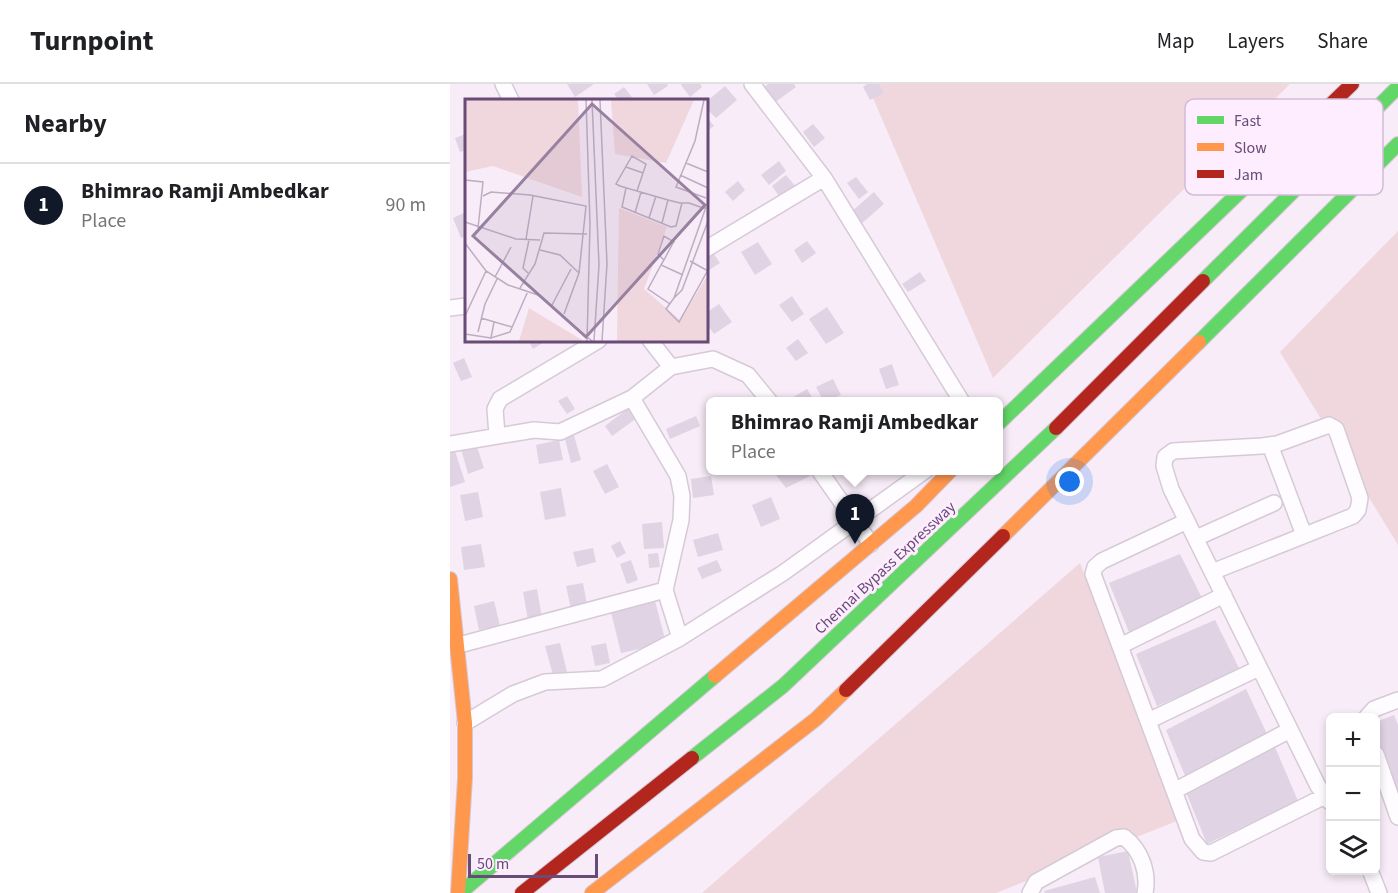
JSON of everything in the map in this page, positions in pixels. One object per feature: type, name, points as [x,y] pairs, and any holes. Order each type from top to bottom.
[{"type":"main road","points":[[1336,99],[1352,84]]},
{"type":"main road","name":"Chennai Bypass Expressway","points":[[1383,102],[1398,87]]},
{"type":"main road","points":[[1383,159],[1398,144]]},
{"type":"main road","points":[[1003,419],[1236,195]]},
{"type":"main road","name":"Chennai Bypass Expressway","points":[[522,893],[783,686],[1035,449],[1290,195]]},
{"type":"main road","points":[[592,893],[816,719],[1093,449],[1347,195]]},
{"type":"main road","points":[[459,893],[916,506],[947,475]]},
{"type":"main road","points":[[450,579],[459,645],[465,723],[465,778],[459,893]]},
{"type":"street","points":[[503,84],[510,99]]},
{"type":"street","points":[[752,84],[824,178],[959,397]]},
{"type":"street","points":[[708,248],[824,178]]},
{"type":"street","points":[[450,308],[465,306]]},
{"type":"street","points":[[497,435],[495,409],[501,399],[596,342]]},
{"type":"street","points":[[652,342],[671,367]]},
{"type":"street","points":[[450,444],[534,430],[560,432],[632,398],[671,367],[713,359],[747,375],[766,397]]},
{"type":"street","points":[[632,398],[678,476],[682,496],[681,520],[665,590],[680,638]]},
{"type":"street","points":[[1212,572],[1353,516],[1360,504],[1339,437],[1329,425],[1270,445],[1173,451],[1165,457],[1164,466],[1171,489],[1290,730],[1326,795]]},
{"type":"street","points":[[1270,445],[1304,536]]},
{"type":"street","points":[[822,475],[871,544]]},
{"type":"street","points":[[465,723],[513,694],[545,682],[602,679],[680,638],[783,573],[921,475]]},
{"type":"street","points":[[1196,538],[1274,503]]},
{"type":"street","points":[[1187,521],[1102,561],[1095,567],[1093,574],[1192,839],[1203,852],[1211,854],[1326,800]]},
{"type":"street","points":[[459,645],[665,590]]},
{"type":"street","points":[[1120,646],[1224,595]]},
{"type":"street","points":[[1148,721],[1260,668]]},
{"type":"street","points":[[1371,713],[1398,699]]},
{"type":"street","points":[[1174,791],[1290,730]]},
{"type":"street","points":[[1380,766],[1398,818]]},
{"type":"street","points":[[1030,893],[1036,882],[1116,838],[1124,837],[1138,850],[1147,881],[1145,893]]},
{"type":"street","points":[[1372,875],[1379,893]]},
{"type":"shaded area","points":[[867,84],[1290,84],[1275,99],[1185,99],[1185,188],[993,378]]},
{"type":"shaded area","points":[[1398,231],[1398,545],[1280,352]]},
{"type":"shaded area","points":[[1080,563],[1177,821],[996,893],[702,893]]},
{"type":"building","points":[[567,84],[594,84],[575,97]]},
{"type":"building","points":[[647,84],[667,84],[668,86],[654,95]]},
{"type":"building","points":[[682,84],[700,84],[702,87],[690,97]]},
{"type":"building","points":[[768,84],[794,84],[796,87],[770,106],[759,91]]},
{"type":"building","points":[[867,84],[879,84],[884,93],[870,100],[863,87]]},
{"type":"building","points":[[725,86],[737,100],[716,118],[708,110],[708,100]]},
{"type":"building","points":[[624,87],[633,99],[618,99],[614,94]]},
{"type":"building","points":[[708,118],[714,126],[708,130]]},
{"type":"building","points":[[813,124],[825,138],[814,147],[803,132]]},
{"type":"building","points":[[465,134],[465,150],[460,152],[455,138]]},
{"type":"building","points":[[779,161],[786,171],[769,185],[761,175]]},
{"type":"building","points":[[786,175],[796,187],[781,199],[772,186]]},
{"type":"building","points":[[856,177],[868,192],[859,199],[847,183]]},
{"type":"building","points":[[738,181],[745,190],[733,201],[725,192]]},
{"type":"building","points":[[874,192],[884,204],[861,224],[851,212]]},
{"type":"building","points":[[465,212],[465,236],[461,238],[453,218]]},
{"type":"building","points":[[807,241],[816,253],[802,263],[794,250]]},
{"type":"building","points":[[758,242],[772,264],[755,275],[741,252]]},
{"type":"building","points":[[711,250],[720,263],[708,271],[708,252]]},
{"type":"building","points":[[920,272],[926,281],[908,292],[902,284]]},
{"type":"building","points":[[792,296],[804,314],[792,322],[779,305]]},
{"type":"building","points":[[719,304],[732,322],[714,334],[708,326],[708,312]]},
{"type":"building","points":[[827,307],[844,333],[826,344],[809,319]]},
{"type":"building","points":[[798,339],[808,353],[796,361],[786,348]]},
{"type":"building","points":[[529,342],[544,342],[533,349]]},
{"type":"building","points":[[464,358],[472,377],[461,381],[453,363]]},
{"type":"building","points":[[892,364],[899,385],[886,389],[879,369]]},
{"type":"building","points":[[833,379],[841,395],[821,397],[816,387]]},
{"type":"building","points":[[807,389],[812,397],[793,397]]},
{"type":"building","points":[[567,396],[575,409],[567,414],[558,401]]},
{"type":"building","points":[[630,407],[637,418],[612,436],[605,426]]},
{"type":"building","points":[[696,416],[700,426],[670,439],[666,429]]},
{"type":"building","points":[[573,432],[581,460],[571,463],[564,435]]},
{"type":"building","points":[[559,440],[563,460],[539,464],[536,445]]},
{"type":"building","points":[[475,441],[484,468],[468,474],[460,445]]},
{"type":"building","points":[[454,448],[465,482],[450,487],[450,450]]},
{"type":"building","points":[[607,464],[619,487],[605,494],[593,471]]},
{"type":"building","points":[[776,475],[810,476],[786,488]]},
{"type":"building","points":[[711,476],[714,495],[693,498],[691,479]]},
{"type":"building","points":[[561,488],[566,516],[545,520],[540,492]]},
{"type":"building","points":[[478,492],[483,517],[465,521],[460,495]]},
{"type":"building","points":[[771,497],[780,519],[761,527],[752,505]]},
{"type":"building","points":[[662,522],[664,548],[644,549],[642,524]]},
{"type":"building","points":[[718,533],[723,550],[698,557],[693,540]]},
{"type":"building","points":[[620,541],[626,553],[617,558],[611,546]]},
{"type":"building","points":[[481,544],[485,567],[464,570],[461,547]]},
{"type":"building","points":[[593,548],[596,562],[577,567],[573,552]]},
{"type":"building","points":[[658,553],[660,567],[649,568],[648,554]]},
{"type":"building","points":[[1180,554],[1202,598],[1129,632],[1109,583]]},
{"type":"building","points":[[631,560],[638,580],[627,584],[620,564]]},
{"type":"building","points":[[717,560],[722,571],[702,579],[697,568]]},
{"type":"building","points":[[583,583],[587,605],[571,609],[566,586]]},
{"type":"building","points":[[537,589],[542,618],[528,620],[523,592]]},
{"type":"building","points":[[494,601],[500,626],[479,630],[474,606]]},
{"type":"building","points":[[655,601],[666,643],[621,653],[611,612]]},
{"type":"building","points":[[1215,620],[1240,670],[1157,706],[1136,654]]},
{"type":"building","points":[[560,643],[567,672],[553,675],[545,646]]},
{"type":"building","points":[[606,643],[610,663],[595,666],[591,646]]},
{"type":"building","points":[[1246,689],[1268,736],[1186,778],[1166,730]]},
{"type":"building","points":[[1394,715],[1398,725],[1398,801],[1380,749],[1380,720]]},
{"type":"building","points":[[1275,747],[1298,801],[1207,844],[1186,792]]},
{"type":"building","points":[[1128,851],[1137,893],[1105,893],[1098,857]]},
{"type":"building","points":[[1095,877],[1100,893],[1045,893],[1044,891]]},
{"type":"traffic: fast","points":[[1383,102],[1398,87]]},
{"type":"traffic: fast","points":[[1383,159],[1398,144]]},
{"type":"traffic: fast","points":[[1003,419],[1237,195]]},
{"type":"traffic: fast","points":[[1203,281],[1289,195]]},
{"type":"traffic: fast","points":[[1199,342],[1347,195]]},
{"type":"traffic: fast","points":[[692,758],[783,686],[1056,428]]},
{"type":"traffic: fast","points":[[460,893],[715,676]]},
{"type":"traffic: slow","points":[[1003,536],[1199,342]]},
{"type":"traffic: slow","points":[[715,676],[916,506],[946,475]]},
{"type":"traffic: slow","points":[[450,579],[465,723],[465,778],[458,893]]},
{"type":"traffic: slow","points":[[592,893],[816,719],[846,690]]},
{"type":"traffic: jam","points":[[1336,99],[1352,84]]},
{"type":"traffic: jam","points":[[1056,428],[1203,281]]},
{"type":"traffic: jam","points":[[846,690],[1003,536]]},
{"type":"traffic: jam","points":[[522,893],[692,758]]},
{"type":"place","name":"Bhimrao Ramji Ambedkar","points":[[855,544]]}]
